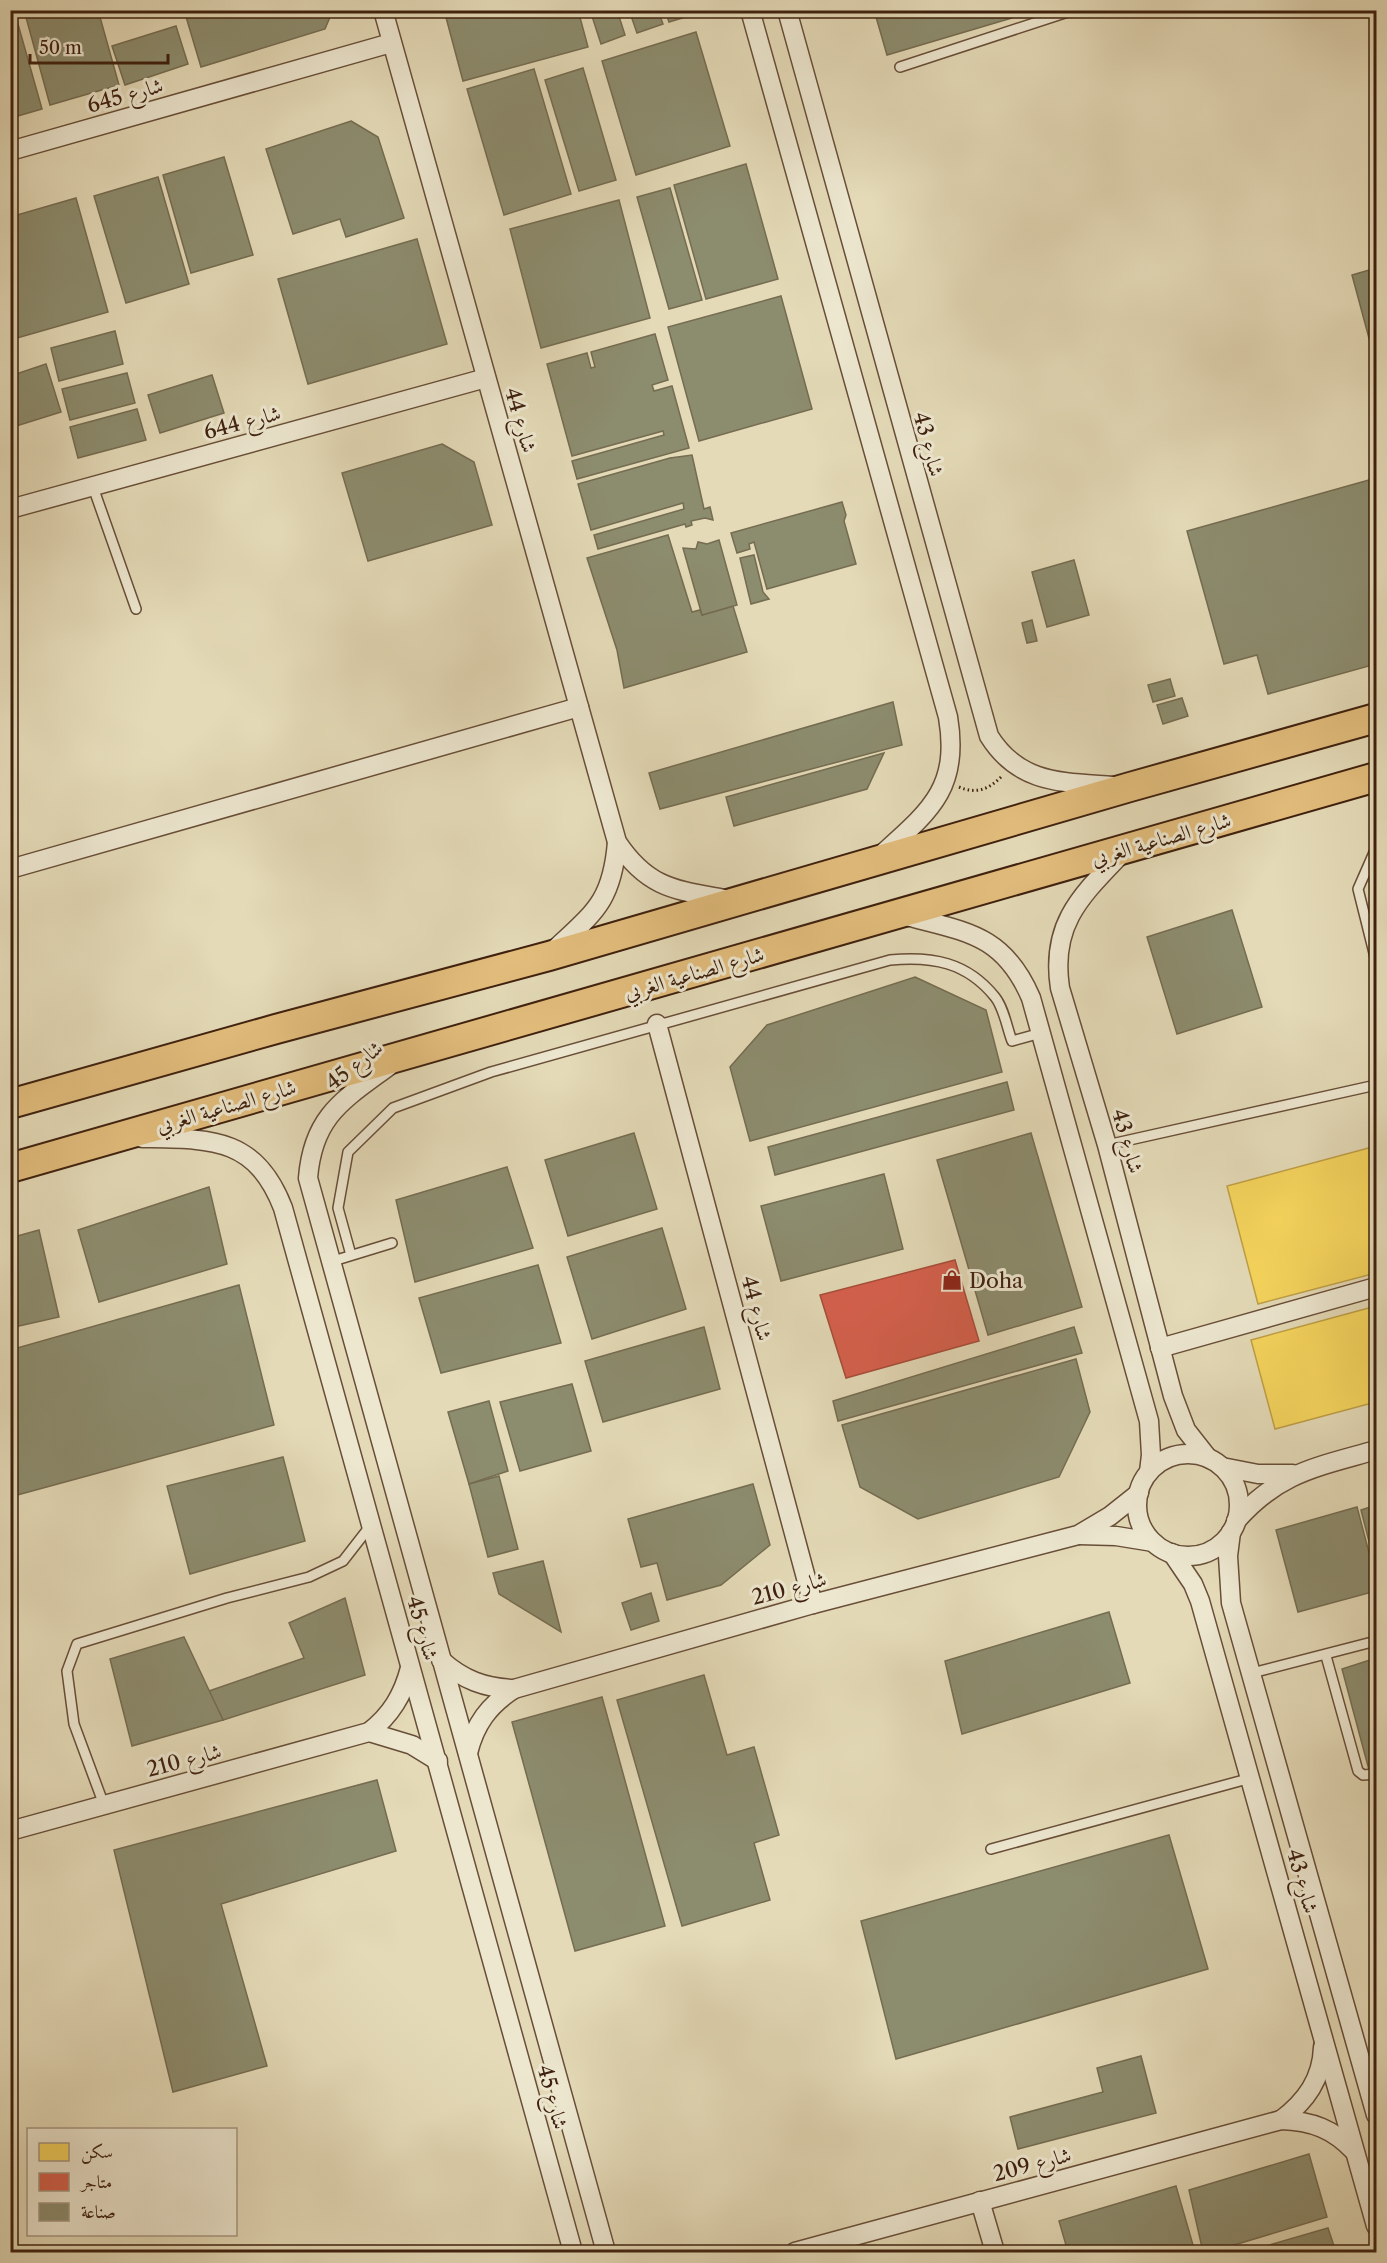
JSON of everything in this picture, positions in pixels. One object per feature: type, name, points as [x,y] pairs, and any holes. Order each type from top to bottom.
[{"type":"main road","points":[[10,1104],[276,1029],[549,956],[875,860],[1377,718]]},
{"type":"main road","name":"شارع الصناعية الغربي","points":[[10,1168],[1377,777]]},
{"type":"street","name":"شارع 44","points":[[383,10],[617,842],[643,874],[662,885],[736,902]]},
{"type":"street","points":[[750,10],[948,717],[952,743],[946,783],[925,814],[875,860]]},
{"type":"street","name":"شارع 43","points":[[787,10],[980,712],[989,736],[999,753],[1014,766],[1030,775],[1050,780],[1130,787]]},
{"type":"street","name":"شارع 645","points":[[10,152],[391,43]]},
{"type":"street","name":"شارع 644","points":[[10,509],[486,378]]},
{"type":"street","points":[[10,869],[579,707]]},
{"type":"street","name":"شارع 44","points":[[549,956],[601,903],[611,885],[617,842]]},
{"type":"street","name":"شارع 43","points":[[1126,849],[1076,904],[1065,923],[1058,944],[1057,966],[1060,988],[1107,1145],[1179,1414],[1191,1437],[1215,1462]]},
{"type":"street","points":[[901,915],[964,931],[986,940],[1005,955],[1021,974],[1031,998],[1149,1421],[1151,1455],[1149,1472]]},
{"type":"street","name":"شارع 44","points":[[657,1024],[813,1604]]},
{"type":"street","name":"شارع 45","points":[[404,1055],[334,1110],[318,1130],[310,1154],[308,1178],[606,2253]]},
{"type":"street","name":"شارع 45","points":[[117,1137],[215,1142],[241,1151],[261,1166],[275,1187],[283,1208],[410,1668],[438,1761],[573,2253]]},
{"type":"street","points":[[1160,1348],[1377,1287]]},
{"type":"street","points":[[1295,1473],[1262,1494],[1233,1527],[1224,1541],[1205,1553],[1194,1555],[1172,1553],[1153,1542],[1141,1525],[1138,1514],[1138,1493],[1149,1472],[1158,1463],[1183,1454],[1258,1474],[1295,1473],[1377,1450]]},
{"type":"street","points":[[1215,1462],[1235,1486],[1239,1509],[1233,1527]]},
{"type":"street","name":"شارع 210","points":[[441,1660],[453,1671],[475,1682],[498,1689],[514,1689],[813,1604],[1077,1535],[1110,1516],[1138,1493]]},
{"type":"street","name":"شارع 43","points":[[1233,1527],[1228,1556],[1231,1603],[1377,2115]]},
{"type":"street","name":"شارع 210","points":[[1077,1535],[1116,1536],[1153,1542]]},
{"type":"street","name":"شارع 43","points":[[1172,1553],[1193,1584],[1200,1601],[1377,2226]]},
{"type":"street","name":"شارع 210","points":[[10,1831],[369,1732],[381,1723],[395,1704],[410,1668]]},
{"type":"street","name":"شارع 210","points":[[467,1754],[478,1723],[488,1709],[514,1689]]},
{"type":"street","points":[[369,1732],[412,1745],[438,1761]]},
{"type":"street","name":"شارع 209","points":[[1281,2120],[1296,2109],[1318,2077],[1323,2059],[1324,2040]]},
{"type":"street","points":[[1356,2043],[1377,2060]]},
{"type":"street","name":"شارع 209","points":[[795,2253],[1281,2120],[1302,2121],[1323,2127],[1340,2137],[1355,2152]]},
{"type":"street","points":[[980,2201],[995,2253]]},
{"type":"lane","points":[[900,67],[1074,10]]},
{"type":"lane","points":[[93,487],[136,609]]},
{"type":"lane","points":[[1377,848],[1371,854],[1358,889],[1377,961]]},
{"type":"lane","points":[[351,1255],[338,1208],[348,1152],[393,1108],[491,1072],[890,960],[917,957],[964,969],[996,999],[1012,1041],[1041,1033]]},
{"type":"lane","points":[[1107,1145],[1377,1085]]},
{"type":"lane","points":[[330,1262],[392,1243]]},
{"type":"lane","points":[[104,1805],[74,1724],[67,1671],[77,1644],[227,1598],[309,1577],[343,1561],[371,1525]]},
{"type":"lane","points":[[1252,1673],[1326,1656],[1377,1641]]},
{"type":"lane","points":[[1326,1656],[1358,1771],[1363,1774],[1377,1773]]},
{"type":"lane","points":[[991,1849],[1251,1778]]},
{"type":"path","points":[[946,783],[971,792],[991,787],[1014,766]]},
{"type":"building: سكن","points":[[1376,1146],[1376,1273],[1258,1304],[1227,1186]]},
{"type":"building: سكن","points":[[1376,1306],[1376,1402],[1275,1429],[1251,1340]]},
{"type":"building: متاجر","points":[[955,1260],[979,1341],[846,1378],[820,1295]]},
{"type":"building: صناعة","points":[[10,10],[14,10],[42,109],[11,118]]},
{"type":"building: صناعة","points":[[24,10],[98,10],[119,85],[50,105]]},
{"type":"building: صناعة","points":[[184,10],[333,10],[325,29],[201,67]]},
{"type":"building: صناعة","points":[[444,10],[578,10],[588,47],[463,81]]},
{"type":"building: صناعة","points":[[590,10],[617,10],[625,35],[601,44]]},
{"type":"building: صناعة","points":[[629,10],[658,10],[663,24],[637,33]]},
{"type":"building: صناعة","points":[[665,10],[706,10],[706,11],[669,22]]},
{"type":"building: صناعة","points":[[874,10],[1010,10],[1012,18],[887,55]]},
{"type":"building: صناعة","points":[[176,26],[188,64],[125,85],[112,46]]},
{"type":"building: صناعة","points":[[696,32],[730,146],[636,175],[602,61]]},
{"type":"building: صناعة","points":[[583,68],[616,180],[579,191],[545,80]]},
{"type":"building: صناعة","points":[[534,69],[571,194],[504,215],[467,89]]},
{"type":"building: صناعة","points":[[351,121],[378,137],[404,218],[346,237],[340,219],[293,234],[266,149]]},
{"type":"building: صناعة","points":[[224,157],[253,255],[191,273],[163,175]]},
{"type":"building: صناعة","points":[[746,164],[778,279],[706,299],[674,185]]},
{"type":"building: صناعة","points":[[158,177],[189,284],[126,303],[94,196]]},
{"type":"building: صناعة","points":[[670,188],[702,300],[669,309],[637,197]]},
{"type":"building: صناعة","points":[[76,198],[108,312],[10,340],[10,217]]},
{"type":"building: صناعة","points":[[619,200],[650,318],[541,348],[510,229]]},
{"type":"building: صناعة","points":[[417,239],[447,344],[308,384],[278,279]]},
{"type":"building: صناعة","points":[[1376,268],[1376,352],[1373,353],[1352,275]]},
{"type":"building: صناعة","points":[[781,296],[812,409],[699,441],[668,327]]},
{"type":"building: صناعة","points":[[115,331],[123,364],[59,381],[51,348]]},
{"type":"building: صناعة","points":[[655,334],[668,380],[652,385],[654,391],[672,386],[689,448],[577,479],[572,461],[664,435],[663,431],[572,456],[547,364],[587,353],[591,368],[595,367],[591,352]]},
{"type":"building: صناعة","points":[[46,364],[61,412],[10,428],[10,376]]},
{"type":"building: صناعة","points":[[127,373],[135,403],[70,420],[62,389]]},
{"type":"building: صناعة","points":[[212,375],[224,413],[160,433],[148,395]]},
{"type":"building: صناعة","points":[[137,409],[146,440],[78,458],[70,427]]},
{"type":"building: صناعة","points":[[442,444],[474,462],[492,525],[368,561],[342,473]]},
{"type":"building: صناعة","points":[[692,455],[704,509],[710,507],[713,520],[705,518],[691,521],[692,525],[686,527],[685,524],[598,549],[594,535],[684,509],[683,503],[591,530],[578,484],[670,458]]},
{"type":"building: صناعة","points":[[1376,478],[1376,664],[1268,694],[1257,655],[1224,664],[1187,531]]},
{"type":"building: صناعة","points":[[842,502],[846,515],[844,521],[856,564],[767,589],[754,542],[749,544],[750,549],[737,553],[731,533]]},
{"type":"building: صناعة","points":[[668,535],[692,612],[700,610],[702,615],[733,606],[747,652],[624,688],[617,650],[587,558]]},
{"type":"building: صناعة","points":[[719,540],[737,605],[702,615],[683,548],[696,549],[698,542],[707,544]]},
{"type":"building: صناعة","points":[[754,555],[763,592],[769,599],[751,604],[740,558]]},
{"type":"building: صناعة","points":[[1074,560],[1089,615],[1047,627],[1032,572]]},
{"type":"building: صناعة","points":[[1032,620],[1037,641],[1027,643],[1022,623]]},
{"type":"building: صناعة","points":[[1170,679],[1175,696],[1153,702],[1148,685]]},
{"type":"building: صناعة","points":[[1182,698],[1188,716],[1163,724],[1157,705]]},
{"type":"building: صناعة","points":[[893,702],[902,745],[660,809],[649,773]]},
{"type":"building: صناعة","points":[[884,753],[867,789],[734,826],[726,797]]},
{"type":"building: صناعة","points":[[1232,910],[1262,1007],[1177,1034],[1147,937]]},
{"type":"building: صناعة","points":[[915,977],[986,1010],[1002,1072],[750,1141],[730,1067],[767,1025]]},
{"type":"building: صناعة","points":[[1007,1082],[1014,1110],[775,1175],[768,1147]]},
{"type":"building: صناعة","points":[[634,1133],[657,1209],[568,1236],[545,1160]]},
{"type":"building: صناعة","points":[[1031,1133],[1082,1307],[988,1335],[937,1160]]},
{"type":"building: صناعة","points":[[507,1167],[533,1248],[415,1282],[396,1200]]},
{"type":"building: صناعة","points":[[884,1174],[903,1249],[781,1281],[761,1206]]},
{"type":"building: صناعة","points":[[209,1187],[227,1264],[99,1302],[78,1230]]},
{"type":"building: صناعة","points":[[662,1228],[686,1309],[592,1339],[567,1257]]},
{"type":"building: صناعة","points":[[39,1230],[59,1317],[10,1328],[10,1238]]},
{"type":"building: صناعة","points":[[538,1265],[561,1343],[441,1373],[419,1298]]},
{"type":"building: صناعة","points":[[239,1285],[274,1425],[10,1497],[10,1350]]},
{"type":"building: صناعة","points":[[704,1327],[720,1389],[603,1422],[585,1361]]},
{"type":"building: صناعة","points":[[1074,1327],[1082,1353],[838,1421],[833,1401]]},
{"type":"building: صناعة","points":[[1076,1359],[1090,1412],[1059,1477],[918,1519],[860,1487],[842,1425]]},
{"type":"building: صناعة","points":[[572,1384],[591,1451],[520,1471],[500,1402]]},
{"type":"building: صناعة","points":[[489,1401],[508,1471],[469,1484],[448,1412]]},
{"type":"building: صناعة","points":[[283,1457],[305,1541],[190,1574],[167,1486]]},
{"type":"building: صناعة","points":[[499,1476],[518,1549],[488,1557],[469,1484]]},
{"type":"building: صناعة","points":[[753,1484],[770,1545],[721,1585],[667,1600],[657,1563],[641,1567],[628,1519]]},
{"type":"building: صناعة","points":[[1376,1505],[1376,1569],[1361,1510]]},
{"type":"building: صناعة","points":[[1357,1507],[1376,1579],[1376,1591],[1298,1612],[1276,1530]]},
{"type":"building: صناعة","points":[[543,1561],[561,1632],[499,1594],[493,1573]]},
{"type":"building: صناعة","points":[[651,1593],[659,1621],[631,1630],[622,1603]]},
{"type":"building: صناعة","points":[[345,1598],[365,1675],[223,1720],[209,1691],[304,1658],[289,1623]]},
{"type":"building: صناعة","points":[[1109,1612],[1130,1683],[962,1734],[945,1661]]},
{"type":"building: صناعة","points":[[184,1637],[223,1720],[132,1746],[110,1659]]},
{"type":"building: صناعة","points":[[1376,1658],[1376,1767],[1369,1770],[1342,1669]]},
{"type":"building: صناعة","points":[[704,1675],[727,1755],[754,1747],[779,1835],[754,1843],[770,1900],[682,1926],[617,1700]]},
{"type":"building: صناعة","points":[[602,1697],[665,1926],[575,1951],[512,1722]]},
{"type":"building: صناعة","points":[[377,1780],[396,1851],[221,1904],[267,2066],[173,2092],[114,1850]]},
{"type":"building: صناعة","points":[[1169,1835],[1208,1969],[896,2059],[861,1921]]},
{"type":"building: صناعة","points":[[1141,2056],[1156,2113],[1018,2149],[1010,2117],[1103,2092],[1097,2068]]},
{"type":"building: صناعة","points":[[1309,2154],[1327,2217],[1211,2252],[1203,2252],[1189,2190]]},
{"type":"building: صناعة","points":[[1176,2186],[1195,2252],[1068,2252],[1059,2221]]},
{"type":"building: صناعة","points":[[1328,2228],[1336,2252],[1245,2252]]},
{"type":"place","name":"Doha","points":[[952,1280]]}]
